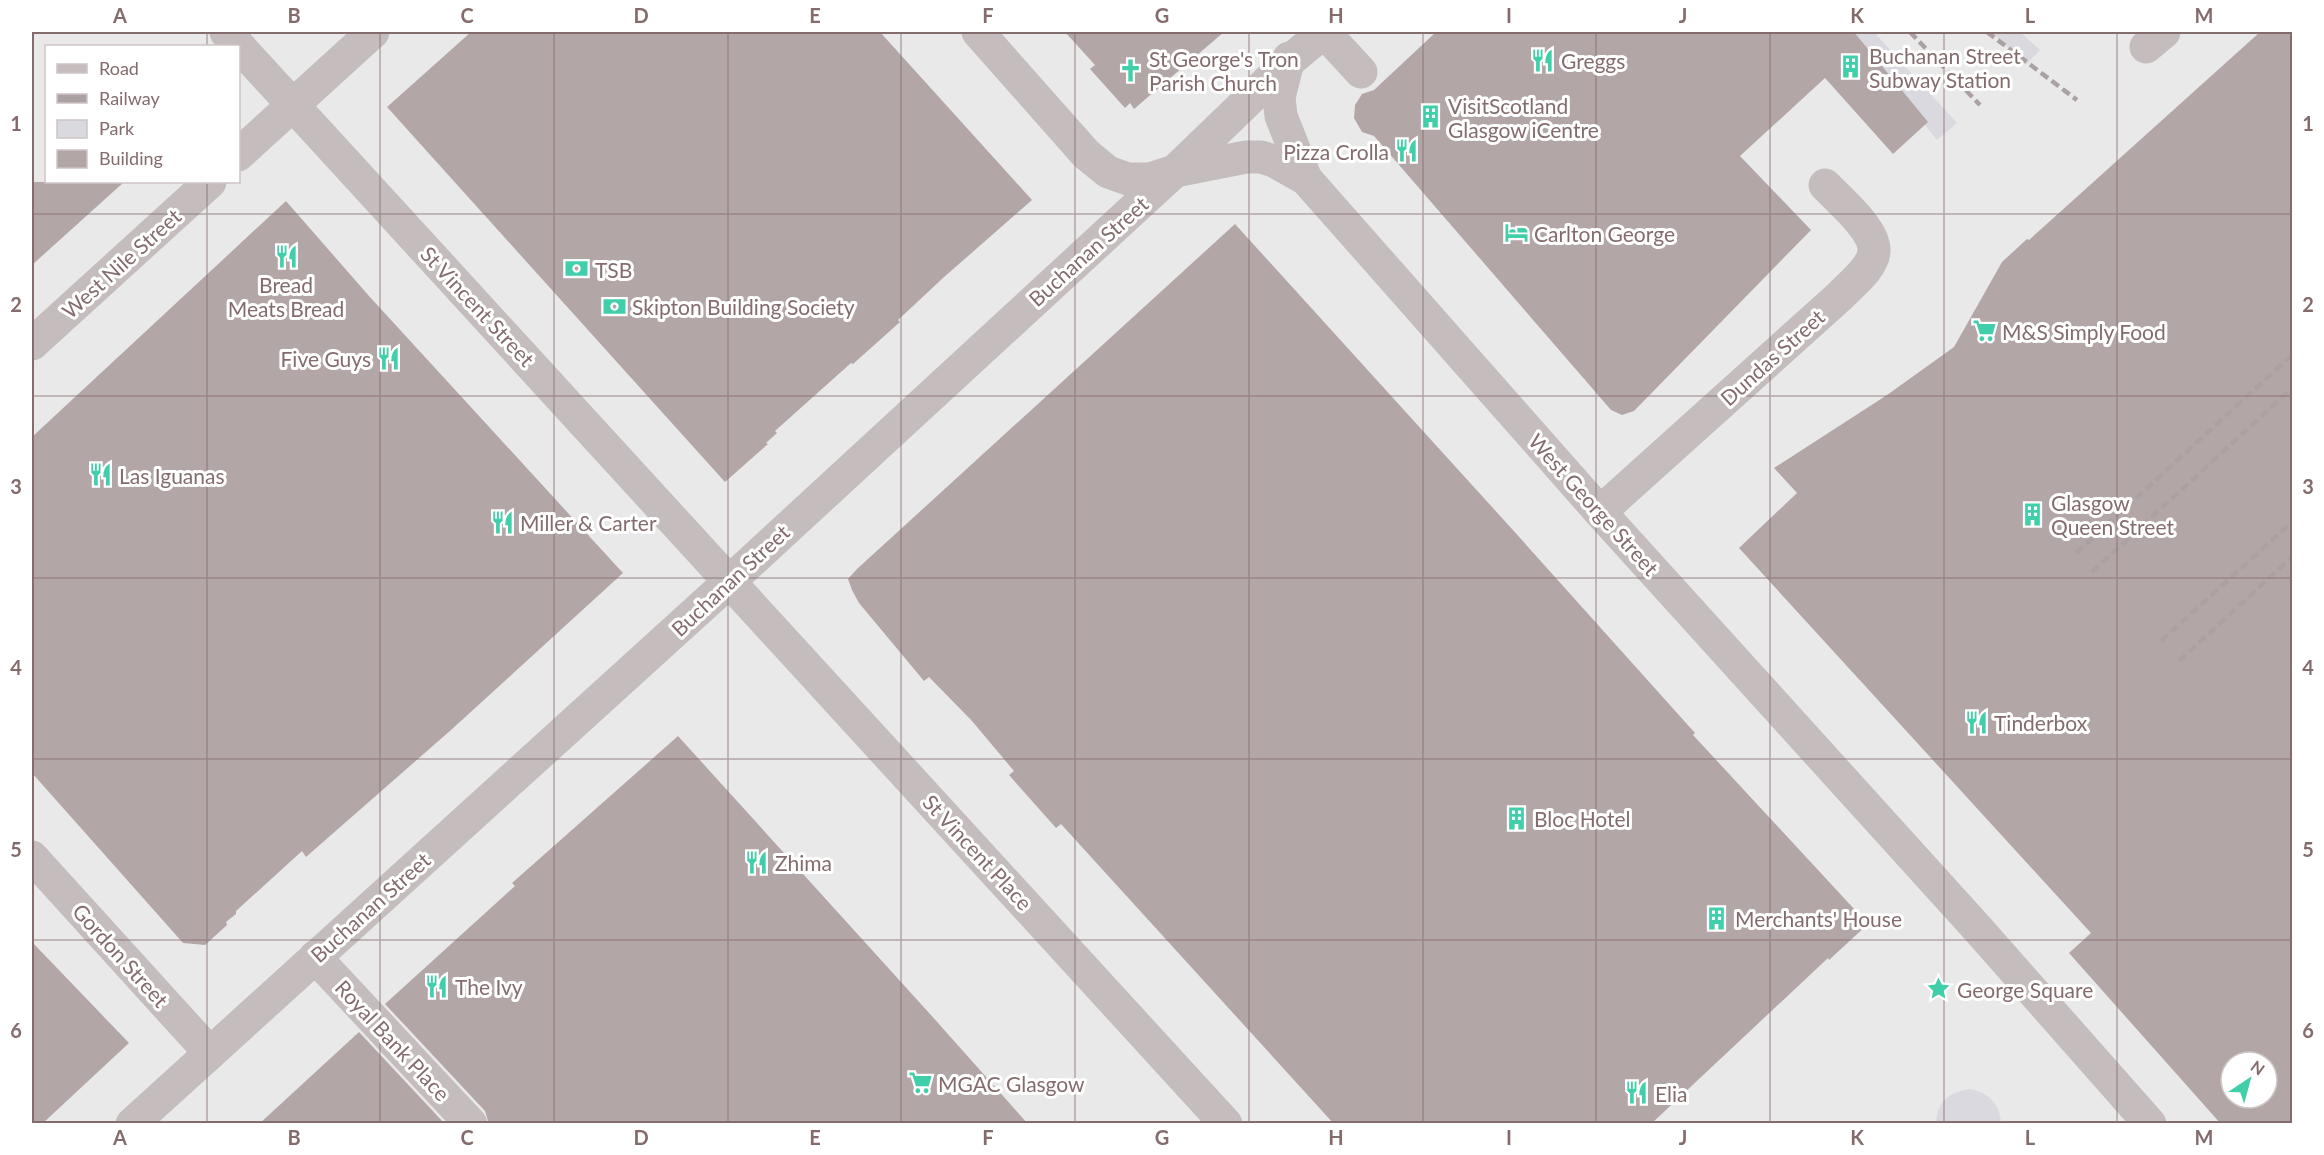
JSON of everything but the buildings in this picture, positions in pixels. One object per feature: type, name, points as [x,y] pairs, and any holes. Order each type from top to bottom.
[{"type":"street","name":"St Vincent Street","points":[[226,32],[238,45]]},
{"type":"street","points":[[240,153],[373,32]]},
{"type":"street","name":"West George Street","points":[[978,32],[1086,153],[1108,172],[1128,179],[1150,179],[1175,171],[1246,157],[1261,157],[1274,161],[1306,179],[1599,512],[1977,928],[2150,1124]]},
{"type":"street","name":"Buchanan Street","points":[[134,1123],[730,581],[1175,171],[1290,47],[1324,32],[1361,72]]},
{"type":"street","name":"St Vincent Street","points":[[240,47],[730,581]]},
{"type":"street","points":[[1290,47],[1279,97],[1281,116],[1306,179]]},
{"type":"street","name":"West Nile Street","points":[[32,345],[209,183]]},
{"type":"street","name":"Dundas Street","points":[[1599,512],[1840,296],[1868,265],[1874,252],[1872,240],[1866,229],[1826,185]]},
{"type":"street","name":"St Vincent Place","points":[[730,581],[1226,1124]]},
{"type":"street","name":"Gordon Street","points":[[32,857],[210,1053]]},
{"type":"street","name":"Royal Bank Place","points":[[315,957],[471,1124]]},
{"type":"shaded area","points":[[32,32],[2292,32],[2292,1123],[32,1123]]},
{"type":"green space","points":[[1854,32],[1874,32],[1957,123],[1937,140],[1925,125],[1927,122]]},
{"type":"green space","points":[[1991,32],[2020,32],[2040,50],[2027,64]]},
{"type":"green space","points":[[1970,1089],[1983,1093],[1992,1100],[1998,1110],[2001,1123],[1936,1123],[1939,1109],[1946,1099]]},
{"type":"railway","points":[[1910,32],[1980,105]]},
{"type":"railway","points":[[1987,32],[2077,100]]},
{"type":"railway","points":[[2076,553],[2292,355]]},
{"type":"railway","points":[[2092,572],[2292,388]]},
{"type":"railway","points":[[2161,641],[2292,522]]},
{"type":"railway","points":[[2179,661],[2292,557]]},
{"type":"place","name":"Greggs","points":[[1543,60]]},
{"type":"place","name":"Buchanan Street Subway Station","points":[[1851,67]]},
{"type":"place","name":"St George's Tron Parish Church","points":[[1131,70]]},
{"type":"place","name":"VisitScotland Glasgow iCentre","points":[[1430,117]]},
{"type":"place","name":"Pizza Crolla","points":[[1407,151]]},
{"type":"place","name":"Carlton George","points":[[1516,233]]},
{"type":"place","name":"Bread Meats Bread","points":[[286,256]]},
{"type":"place","name":"TSB","points":[[577,269]]},
{"type":"place","name":"Skipton Building Society","points":[[614,306]]},
{"type":"place","name":"M&S Simply Food","points":[[1984,331]]},
{"type":"place","name":"Five Guys","points":[[389,358]]},
{"type":"place","name":"Las Iguanas","points":[[101,475]]},
{"type":"place","name":"Glasgow Queen Street","points":[[2033,514]]},
{"type":"place","name":"Miller & Carter","points":[[502,522]]},
{"type":"place","name":"Tinderbox","points":[[1976,722]]},
{"type":"place","name":"Bloc Hotel","points":[[1516,818]]},
{"type":"place","name":"Zhima","points":[[757,862]]},
{"type":"place","name":"Merchants' House","points":[[1717,918]]},
{"type":"place","name":"The Ivy","points":[[437,986]]},
{"type":"place","name":"George Square","points":[[1939,989]]},
{"type":"place","name":"MGAC Glasgow","points":[[920,1083]]},
{"type":"place","name":"Elia","points":[[1637,1093]]}]
